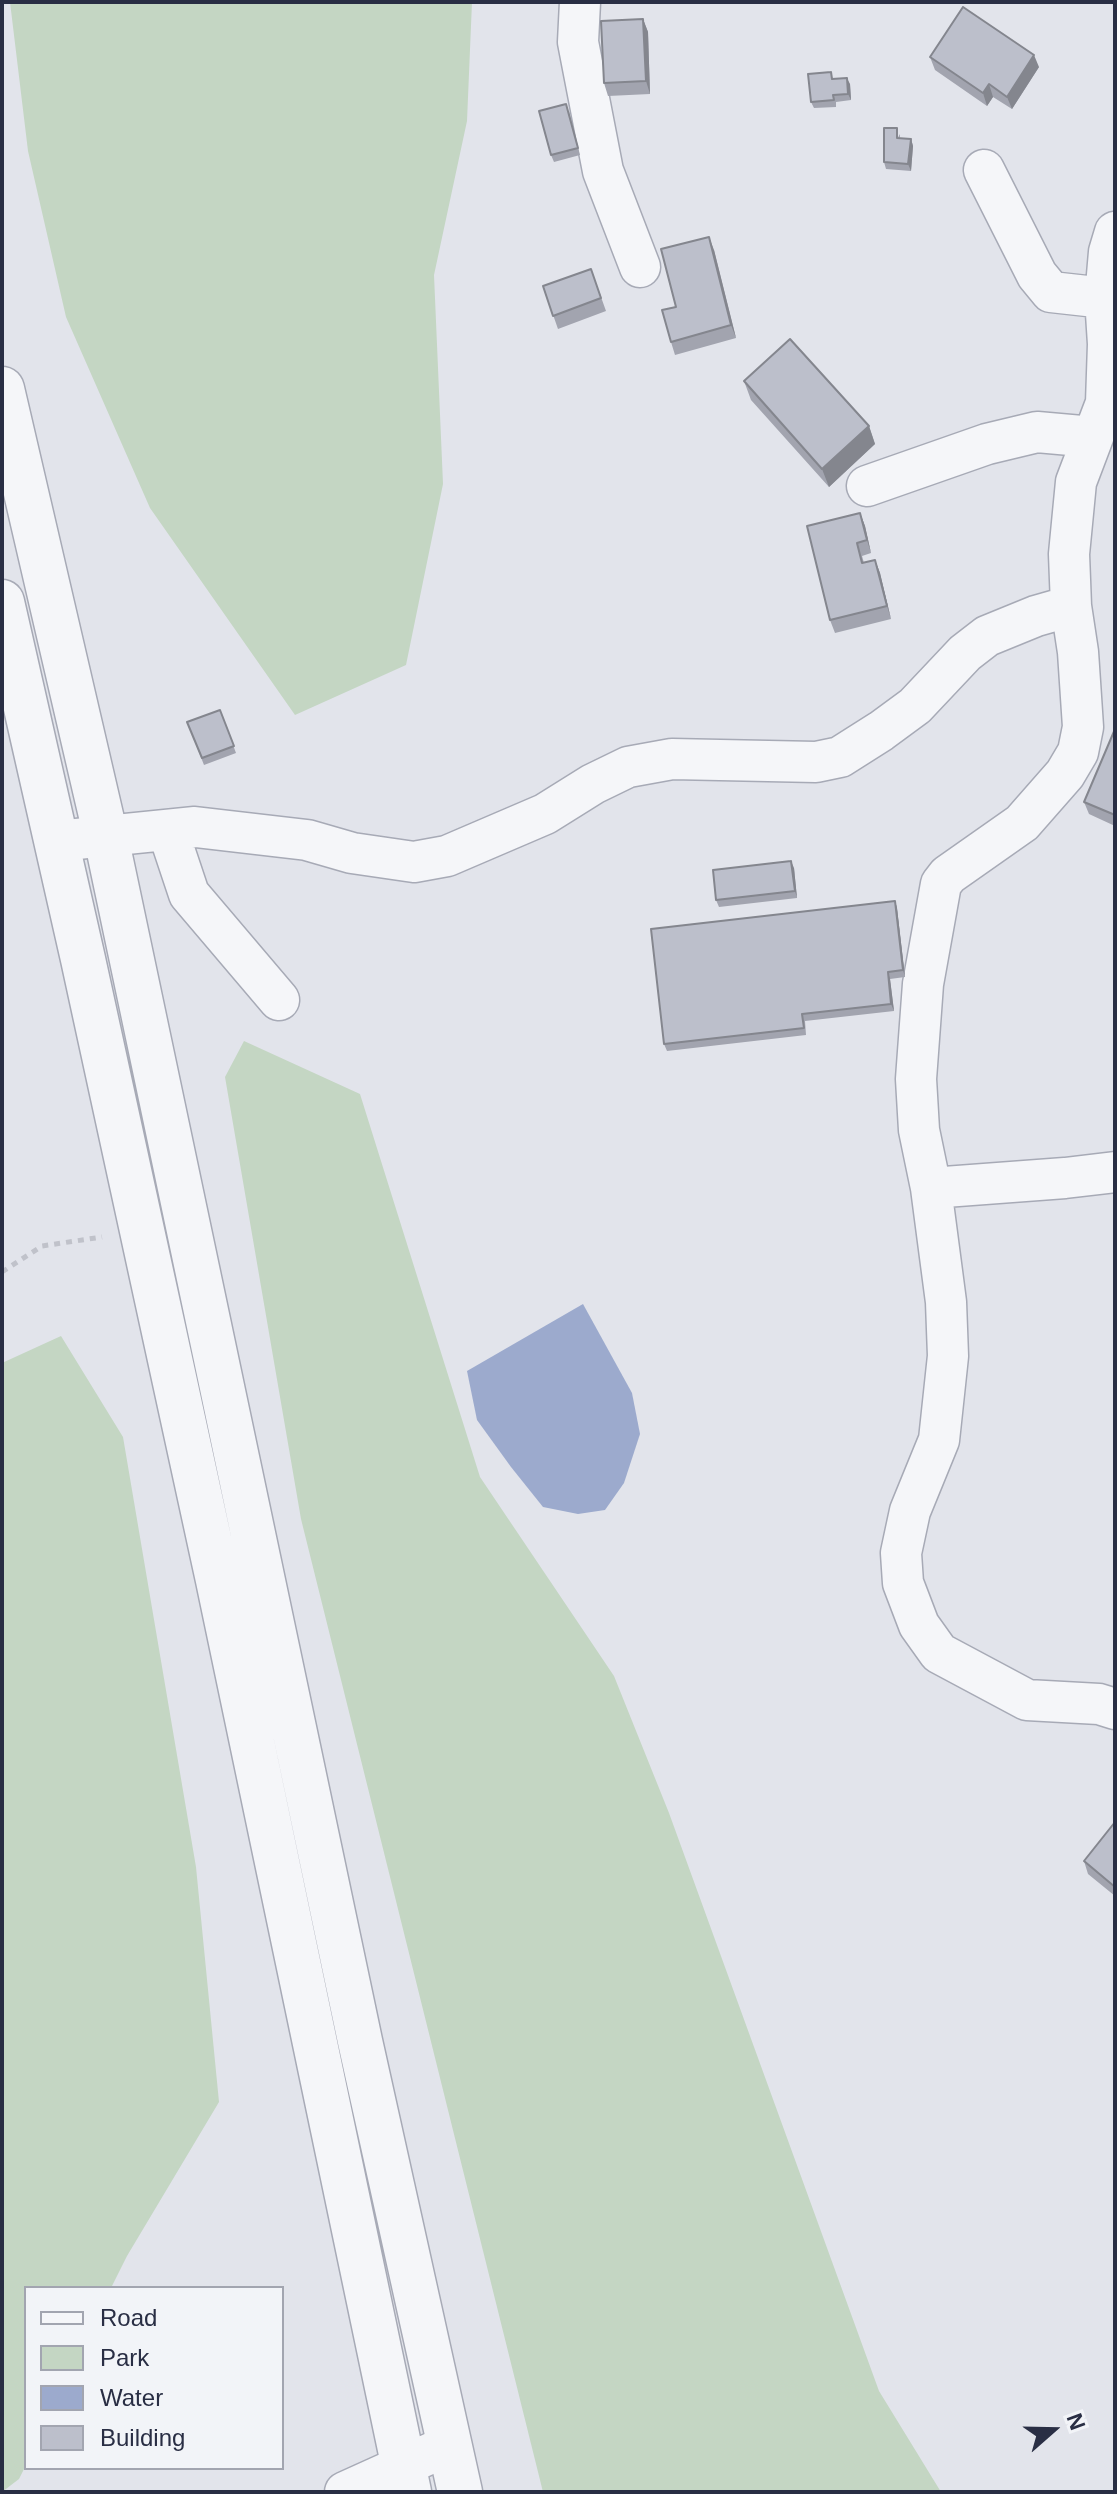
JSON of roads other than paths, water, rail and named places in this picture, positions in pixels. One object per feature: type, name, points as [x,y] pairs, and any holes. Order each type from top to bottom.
[{"type":"street","points":[[580,2],[578,42],[603,171],[640,267]]},
{"type":"street","points":[[984,170],[1037,275],[1051,292],[1105,298]]},
{"type":"street","points":[[1115,232],[1109,252],[1105,298],[1108,344],[1106,403],[1076,482],[1069,554],[1083,727],[1078,752],[1065,774],[1022,823],[948,875],[941,884],[923,984],[916,1079],[919,1130],[931,1188],[946,1302],[948,1356],[939,1440],[910,1511],[901,1553],[903,1583],[919,1625],[939,1653],[1027,1700],[1099,1704],[1115,1709]]},
{"type":"street","points":[[2,389],[106,837],[360,2041],[460,2492]]},
{"type":"street","points":[[867,486],[987,444],[1037,432],[1093,437]]},
{"type":"street","points":[[2,602],[142,1229],[406,2479]]},
{"type":"street","points":[[57,841],[195,827],[307,840],[352,853],[414,862],[447,856],[545,814],[593,784],[628,767],[672,759],[801,762],[840,757],[915,706],[965,653],[987,636],[1071,606]]},
{"type":"street","points":[[168,831],[189,894],[279,1000]]},
{"type":"street","points":[[931,1188],[1115,1172]]},
{"type":"street","points":[[345,2492],[406,2479],[449,2445]]},
{"type":"water","points":[[583,1304],[632,1393],[640,1434],[624,1483],[605,1510],[578,1514],[543,1507],[511,1467],[477,1420],[467,1371]]}]
